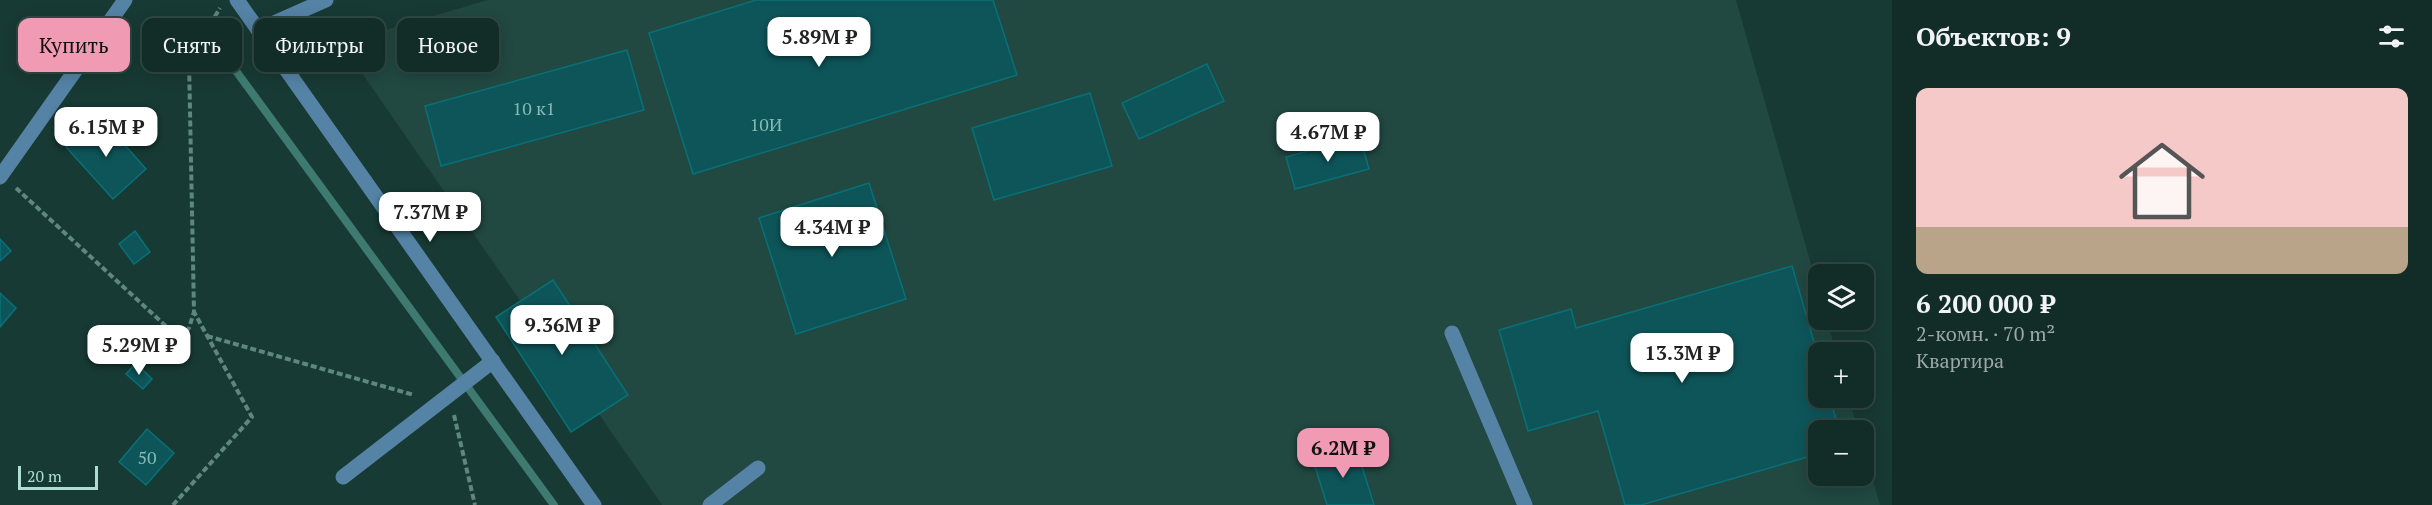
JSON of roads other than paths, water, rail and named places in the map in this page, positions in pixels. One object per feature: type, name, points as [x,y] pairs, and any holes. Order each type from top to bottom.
[{"type":"street","points":[[1,176],[124,0]]},
{"type":"street","points":[[237,0],[254,24]]},
{"type":"street","points":[[285,18],[326,0]]},
{"type":"street","points":[[288,72],[594,505]]},
{"type":"street","points":[[1452,333],[1525,505]]},
{"type":"street","points":[[343,477],[493,361]]},
{"type":"street","points":[[710,505],[758,468]]},
{"type":"waterway","points":[[237,72],[554,505]]}]
